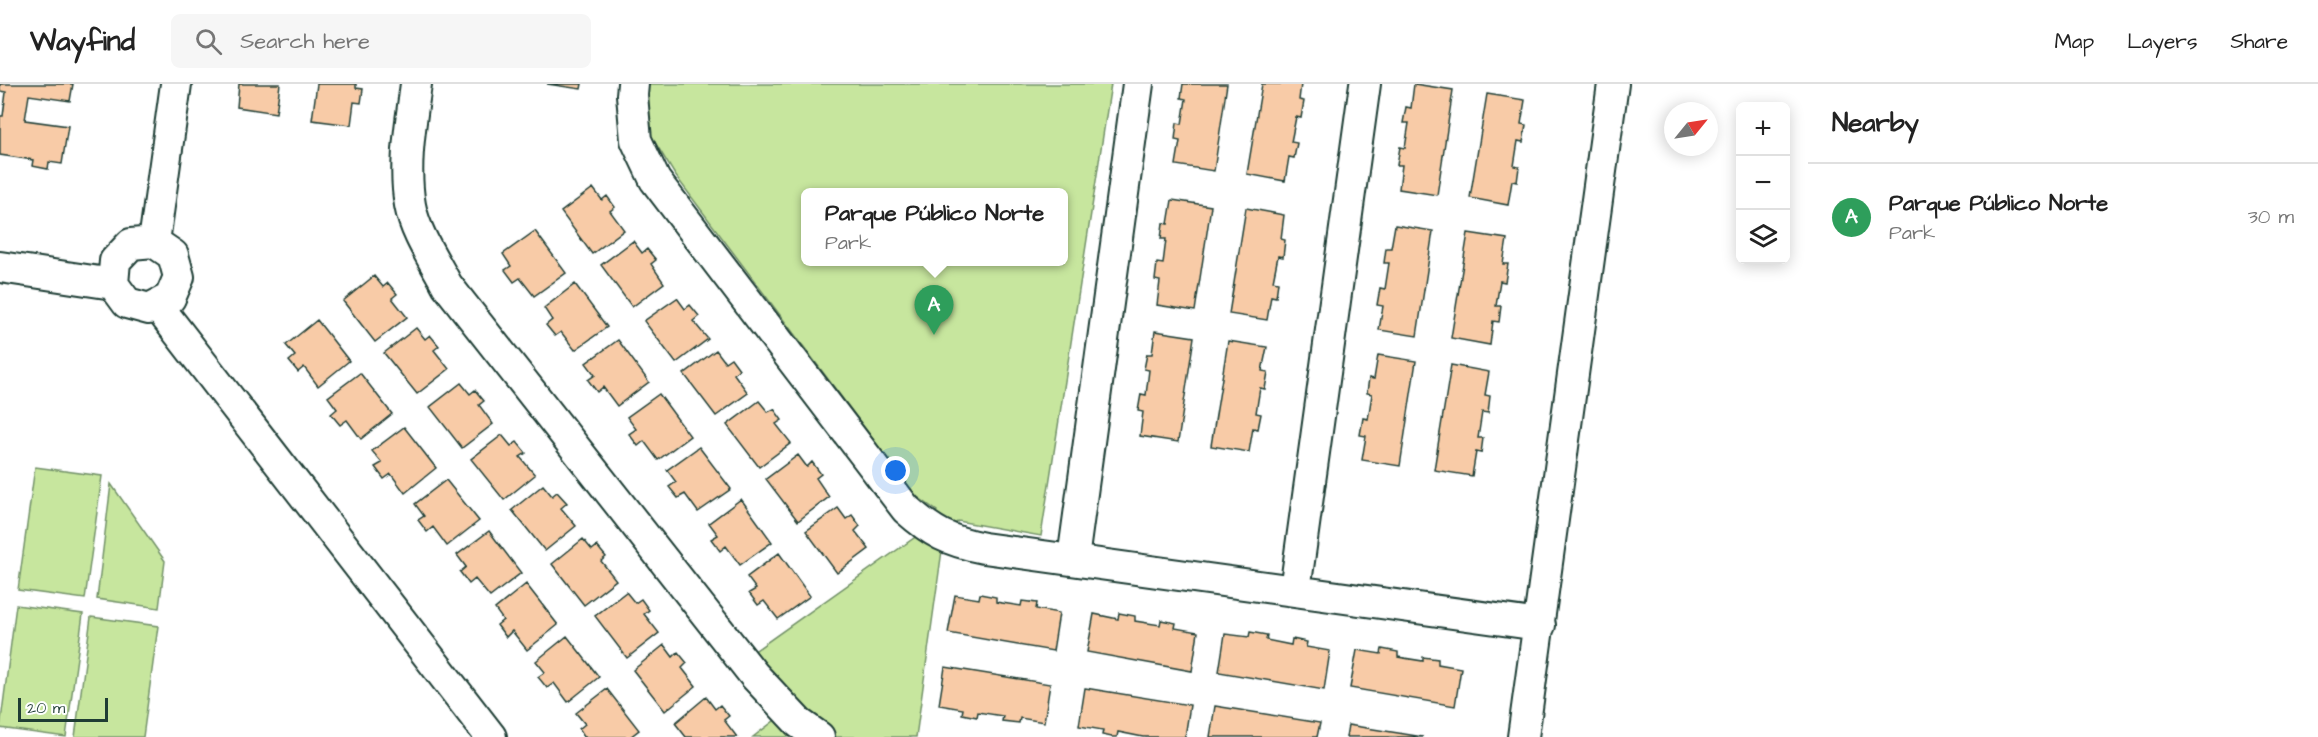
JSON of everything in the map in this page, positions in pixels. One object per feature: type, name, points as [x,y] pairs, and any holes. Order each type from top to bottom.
[{"type":"street","points":[[154,242],[176,84]]},
{"type":"street","points":[[416,84],[407,149],[410,205],[421,237],[447,285],[754,675],[799,723],[819,737]]},
{"type":"street","points":[[633,84],[636,140],[656,180],[906,508],[928,528],[964,544],[1540,625]]},
{"type":"street","points":[[1073,559],[1138,84]]},
{"type":"street","points":[[1295,590],[1365,84]]},
{"type":"street","points":[[1523,737],[1613,84]]},
{"type":"street","points":[[154,242],[173,255],[180,277],[170,298],[149,309],[127,303],[113,284],[115,261],[131,244],[154,242]]},
{"type":"street","points":[[0,267],[113,284]]},
{"type":"street","points":[[157,304],[491,737]]},
{"type":"green space","points":[[645,84],[1111,84],[1041,536],[958,521],[944,536],[916,737],[753,737],[787,711],[742,660],[928,528],[937,511],[915,495],[675,175],[648,131]]},
{"type":"green space","points":[[35,467],[102,476],[85,599],[18,590]]},
{"type":"green space","points":[[111,484],[165,561],[159,608],[97,599]]},
{"type":"green space","points":[[16,605],[83,614],[66,737],[0,728]]},
{"type":"green space","points":[[91,617],[158,626],[143,737],[75,737]]},
{"type":"building","points":[[0,84],[73,84],[70,101],[29,95],[25,120],[68,126],[62,164],[49,162],[48,169],[32,166],[33,160],[0,155],[0,116],[3,116],[6,92],[0,91]]},
{"type":"building","points":[[239,84],[280,84],[276,113],[237,107]]},
{"type":"building","points":[[317,84],[356,84],[356,88],[363,89],[361,103],[354,102],[351,125],[312,120]]},
{"type":"building","points":[[547,84],[582,84],[581,89]]},
{"type":"building","points":[[1183,84],[1227,84],[1214,171],[1176,165],[1180,141],[1175,140],[1177,123],[1182,124],[1186,99],[1181,98]]},
{"type":"building","points":[[1262,84],[1301,84],[1299,100],[1304,101],[1301,118],[1296,117],[1291,142],[1297,143],[1294,158],[1289,157],[1285,181],[1247,174]]},
{"type":"building","points":[[1414,84],[1453,90],[1437,195],[1399,189],[1402,165],[1397,165],[1400,147],[1405,148],[1409,123],[1403,123],[1406,107],[1411,108]]},
{"type":"building","points":[[1487,94],[1525,100],[1521,124],[1526,125],[1523,142],[1518,141],[1514,166],[1519,167],[1517,182],[1512,181],[1508,205],[1470,198]]},
{"type":"building","points":[[593,188],[602,200],[607,196],[615,207],[610,211],[624,230],[592,254],[561,212]]},
{"type":"building","points":[[1172,200],[1211,206],[1195,311],[1157,305],[1160,281],[1155,280],[1157,263],[1163,264],[1166,239],[1161,239],[1163,223],[1168,224]]},
{"type":"building","points":[[1246,208],[1284,215],[1281,239],[1285,240],[1283,257],[1278,256],[1273,281],[1278,282],[1276,297],[1271,296],[1267,320],[1229,314]]},
{"type":"building","points":[[1395,225],[1433,231],[1417,336],[1379,330],[1383,306],[1377,305],[1380,288],[1385,289],[1389,263],[1384,263],[1386,248],[1391,248]]},
{"type":"building","points":[[535,231],[566,273],[534,296],[520,278],[514,282],[505,270],[511,266],[503,254]]},
{"type":"building","points":[[1468,233],[1507,239],[1503,264],[1508,264],[1505,282],[1500,281],[1496,306],[1501,306],[1499,322],[1493,321],[1490,345],[1451,338]]},
{"type":"building","points":[[633,241],[642,253],[647,249],[656,260],[651,264],[664,283],[632,307],[601,265]]},
{"type":"building","points":[[374,276],[383,287],[388,283],[397,294],[392,298],[407,317],[375,342],[343,301]]},
{"type":"building","points":[[575,284],[607,327],[575,350],[561,332],[555,336],[546,325],[552,320],[544,308]]},
{"type":"building","points":[[677,298],[685,309],[690,305],[699,316],[693,321],[708,339],[676,363],[644,321]]},
{"type":"building","points":[[317,320],[349,361],[318,386],[304,367],[298,372],[289,361],[295,356],[286,345]]},
{"type":"building","points":[[416,328],[425,339],[430,335],[439,346],[434,350],[449,369],[417,394],[384,353]]},
{"type":"building","points":[[1155,331],[1194,337],[1178,442],[1140,436],[1143,412],[1138,411],[1141,394],[1146,395],[1149,370],[1144,369],[1147,354],[1152,354]]},
{"type":"building","points":[[618,340],[649,382],[617,406],[603,387],[597,392],[588,380],[595,375],[586,363]]},
{"type":"building","points":[[1228,341],[1267,347],[1262,371],[1268,372],[1265,389],[1260,388],[1256,413],[1261,414],[1258,429],[1253,428],[1249,452],[1211,446]]},
{"type":"building","points":[[716,350],[725,362],[731,358],[739,369],[734,374],[748,393],[716,416],[684,374]]},
{"type":"building","points":[[1378,355],[1416,361],[1400,466],[1362,460],[1366,436],[1360,435],[1363,418],[1368,419],[1372,394],[1367,393],[1369,378],[1374,379]]},
{"type":"building","points":[[1451,365],[1489,372],[1485,395],[1490,396],[1488,413],[1482,412],[1478,438],[1483,438],[1481,453],[1476,452],[1472,476],[1434,470]]},
{"type":"building","points":[[360,373],[392,414],[361,439],[347,420],[340,425],[331,414],[337,409],[328,397]]},
{"type":"building","points":[[461,383],[470,394],[475,390],[484,401],[479,405],[493,424],[462,448],[430,407]]},
{"type":"building","points":[[659,394],[690,436],[658,460],[644,441],[638,446],[629,434],[636,429],[627,417]]},
{"type":"building","points":[[759,401],[768,412],[774,409],[782,420],[776,424],[791,443],[759,467],[727,425]]},
{"type":"building","points":[[404,427],[436,468],[405,493],[391,474],[384,479],[375,467],[382,463],[372,451]]},
{"type":"building","points":[[502,435],[511,446],[517,442],[526,453],[520,457],[535,475],[504,500],[471,459]]},
{"type":"building","points":[[699,447],[731,489],[698,512],[685,494],[678,498],[669,487],[676,482],[667,470]]},
{"type":"building","points":[[798,455],[807,467],[812,462],[821,474],[816,478],[829,497],[798,521],[766,479]]},
{"type":"building","points":[[446,480],[479,521],[447,546],[433,527],[427,532],[418,520],[424,516],[415,504]]},
{"type":"building","points":[[543,485],[552,496],[557,492],[567,503],[561,508],[576,526],[545,551],[512,510]]},
{"type":"building","points":[[741,499],[772,542],[740,565],[726,546],[720,551],[711,539],[718,535],[709,523]]},
{"type":"building","points":[[838,508],[846,519],[852,515],[860,526],[855,531],[869,549],[837,573],[806,531]]},
{"type":"building","points":[[489,531],[521,573],[490,597],[475,579],[469,584],[460,572],[466,567],[457,555]]},
{"type":"building","points":[[583,539],[592,550],[597,546],[606,557],[601,561],[616,580],[584,605],[552,564]]},
{"type":"building","points":[[779,553],[810,596],[778,619],[764,601],[758,605],[749,593],[756,589],[747,577]]},
{"type":"building","points":[[526,584],[558,625],[527,650],[512,631],[506,637],[497,625],[503,620],[495,609]]},
{"type":"building","points":[[626,592],[635,603],[641,599],[649,610],[644,614],[659,633],[627,658],[595,616]]},
{"type":"building","points":[[980,594],[996,597],[996,602],[1021,606],[1022,601],[1037,603],[1036,609],[1059,613],[1053,651],[948,633],[955,595],[979,599]]},
{"type":"building","points":[[1119,613],[1135,616],[1135,621],[1160,625],[1161,620],[1176,623],[1175,628],[1198,632],[1192,671],[1087,652],[1094,614],[1118,619]]},
{"type":"building","points":[[1250,632],[1267,635],[1266,640],[1291,645],[1292,639],[1307,642],[1306,647],[1330,651],[1324,690],[1219,672],[1225,634],[1249,637]]},
{"type":"building","points":[[567,636],[599,677],[568,702],[554,683],[547,688],[538,677],[545,672],[536,661]]},
{"type":"building","points":[[664,645],[673,657],[678,652],[687,663],[682,668],[696,686],[665,711],[633,670]]},
{"type":"building","points":[[1382,649],[1398,652],[1398,657],[1423,661],[1423,657],[1438,659],[1438,664],[1461,668],[1455,706],[1350,688],[1357,650],[1381,654]]},
{"type":"building","points":[[945,667],[1050,684],[1044,722],[1020,718],[1019,723],[1002,721],[1003,716],[978,712],[977,717],[962,714],[963,709],[939,705]]},
{"type":"building","points":[[1085,688],[1190,705],[1185,737],[1143,737],[1118,732],[1117,737],[1112,737],[1102,735],[1103,730],[1079,726]]},
{"type":"building","points":[[607,689],[639,730],[630,737],[584,737],[579,729],[585,724],[576,713]]},
{"type":"building","points":[[706,697],[715,709],[720,705],[729,716],[724,720],[737,737],[686,737],[675,723]]},
{"type":"building","points":[[1215,706],[1320,723],[1317,737],[1210,737]]},
{"type":"building","points":[[1348,725],[1423,737],[1346,737]]},
{"type":"place","name":"Parque Público Norte","points":[[934,335]]}]
